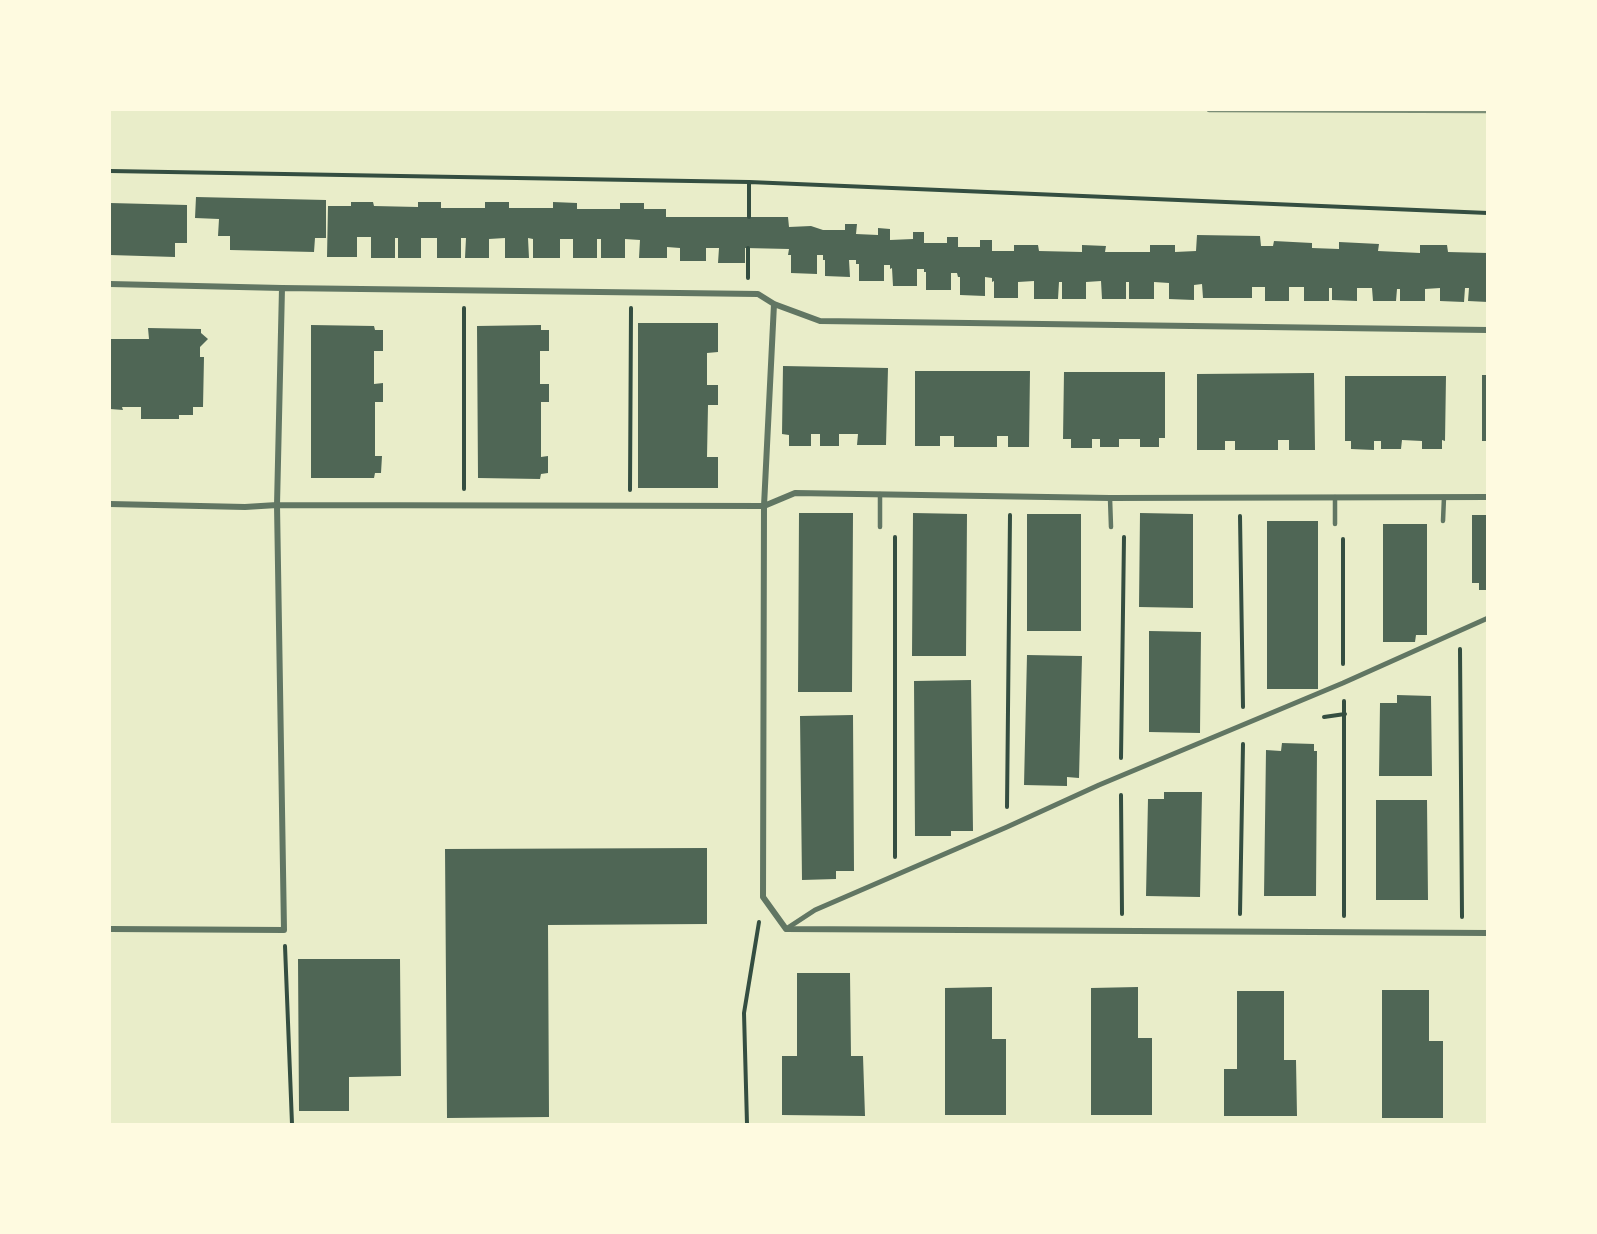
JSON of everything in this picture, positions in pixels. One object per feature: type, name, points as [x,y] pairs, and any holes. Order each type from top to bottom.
[{"type":"street","points":[[110,284],[758,294],[774,304],[820,321],[1488,330]]},
{"type":"street","points":[[110,929],[284,930],[277,505],[282,288]]},
{"type":"street","points":[[774,304],[764,506],[763,897],[786,929]]},
{"type":"street","points":[[110,504],[245,507],[277,505],[764,506],[795,493],[1110,498],[1488,497]]},
{"type":"street","points":[[786,929],[816,910],[1121,776],[1343,683],[1488,618]]},
{"type":"street","points":[[786,929],[1488,933]]},
{"type":"lane","points":[[880,494],[880,527]]},
{"type":"lane","points":[[1335,497],[1335,524]]},
{"type":"lane","points":[[1443,521],[1444,497]]},
{"type":"lane","points":[[1110,498],[1111,527]]},
{"type":"path","points":[[110,171],[749,182],[1488,213]]},
{"type":"path","points":[[749,182],[749,217]]},
{"type":"path","points":[[748,248],[748,294]]},
{"type":"path","points":[[464,290],[464,505]]},
{"type":"path","points":[[630,506],[632,292]]},
{"type":"path","points":[[1007,827],[1010,518]]},
{"type":"path","points":[[895,529],[895,876]]},
{"type":"path","points":[[1343,529],[1344,932]]},
{"type":"path","points":[[1122,931],[1124,530]]},
{"type":"path","points":[[1461,663],[1462,933]]},
{"type":"path","points":[[1324,717],[1345,714]]},
{"type":"path","points":[[747,1125],[744,1012],[763,897]]},
{"type":"path","points":[[284,930],[292,1125]]},
{"type":"building","points":[[196,197],[326,200],[326,238],[315,238],[314,252],[230,250],[230,236],[218,236],[219,219],[195,218]]},
{"type":"building","points":[[351,202],[373,202],[374,206],[418,207],[418,202],[441,202],[441,208],[485,208],[485,202],[509,202],[509,208],[553,208],[553,202],[577,203],[577,209],[620,209],[620,203],[644,203],[644,209],[666,209],[666,217],[788,217],[789,227],[811,226],[823,230],[845,230],[845,224],[857,224],[856,234],[878,235],[878,228],[890,229],[890,240],[913,239],[913,232],[924,232],[924,243],[947,243],[947,237],[958,237],[958,247],[980,247],[980,240],[992,240],[992,251],[1014,251],[1014,245],[1038,245],[1039,251],[1082,252],[1082,245],[1106,246],[1105,252],[1150,252],[1150,245],[1175,245],[1175,252],[1196,251],[1197,235],[1260,236],[1261,246],[1273,246],[1274,241],[1312,243],[1312,248],[1339,249],[1339,242],[1379,244],[1378,251],[1420,253],[1420,245],[1447,245],[1448,252],[1488,253],[1488,302],[1468,301],[1469,288],[1465,288],[1464,302],[1440,301],[1440,288],[1425,289],[1425,301],[1400,301],[1400,289],[1397,289],[1396,301],[1373,301],[1372,288],[1357,288],[1357,301],[1332,300],[1332,288],[1329,288],[1329,301],[1304,301],[1304,287],[1289,287],[1289,301],[1265,301],[1265,287],[1252,287],[1252,298],[1203,298],[1202,284],[1194,285],[1194,300],[1169,299],[1169,283],[1154,282],[1154,299],[1129,299],[1129,282],[1126,282],[1126,299],[1102,299],[1101,281],[1086,282],[1086,299],[1062,299],[1062,282],[1059,282],[1058,299],[1034,299],[1034,281],[1018,282],[1018,298],[994,298],[992,278],[985,277],[985,296],[960,295],[960,277],[957,273],[951,273],[951,290],[926,290],[924,269],[917,269],[917,286],[893,286],[890,265],[884,265],[884,281],[859,281],[859,264],[856,264],[856,260],[849,260],[850,277],[825,276],[823,255],[817,255],[817,274],[791,273],[789,249],[745,248],[745,263],[718,263],[719,248],[706,248],[706,261],[680,261],[680,248],[667,247],[667,258],[639,258],[640,240],[625,239],[625,258],[601,258],[601,239],[597,239],[597,258],[573,258],[573,239],[560,239],[560,258],[533,258],[533,239],[528,238],[529,258],[505,258],[505,238],[489,239],[489,258],[465,258],[466,238],[461,238],[461,258],[437,258],[437,238],[421,238],[421,258],[398,258],[398,238],[395,238],[395,258],[371,258],[371,237],[357,237],[357,257],[327,257],[328,206],[351,206]]},
{"type":"building","points":[[110,203],[187,205],[187,243],[175,243],[175,257],[110,255]]},
{"type":"building","points":[[638,323],[718,323],[718,352],[707,353],[707,385],[718,385],[718,405],[708,405],[707,457],[718,457],[718,488],[638,488]]},
{"type":"building","points":[[311,325],[374,326],[375,330],[383,330],[383,351],[374,351],[374,384],[383,383],[383,402],[375,402],[375,456],[382,456],[381,473],[375,473],[374,478],[311,478]]},
{"type":"building","points":[[541,325],[541,330],[549,330],[549,351],[540,351],[540,384],[549,384],[549,402],[541,402],[541,457],[548,456],[548,473],[541,474],[540,479],[478,478],[477,326]]},
{"type":"building","points":[[148,328],[201,329],[201,333],[208,339],[200,347],[200,357],[204,357],[203,407],[193,407],[193,415],[179,415],[179,419],[141,419],[141,407],[122,407],[123,410],[110,409],[110,339],[149,339]]},
{"type":"building","points":[[783,366],[888,368],[886,445],[857,445],[858,434],[839,434],[839,446],[820,446],[820,434],[811,434],[811,446],[789,446],[789,435],[782,434]]},
{"type":"building","points":[[915,371],[1030,371],[1029,447],[1008,447],[1008,436],[997,436],[997,447],[954,447],[954,436],[940,436],[940,446],[915,446]]},
{"type":"building","points":[[1064,372],[1165,372],[1165,438],[1159,438],[1159,447],[1140,447],[1140,439],[1119,439],[1119,447],[1100,447],[1100,439],[1092,439],[1092,448],[1071,448],[1071,439],[1063,439]]},
{"type":"building","points":[[1314,373],[1315,450],[1289,450],[1289,440],[1278,440],[1278,450],[1235,450],[1235,441],[1225,441],[1225,450],[1197,450],[1197,374]]},
{"type":"building","points":[[1482,375],[1488,375],[1488,441],[1482,441]]},
{"type":"building","points":[[1345,376],[1446,376],[1445,441],[1442,440],[1442,449],[1422,449],[1422,441],[1402,440],[1401,449],[1381,449],[1381,441],[1374,441],[1374,450],[1351,449],[1351,441],[1345,441]]},
{"type":"building","points":[[799,513],[853,513],[852,692],[798,692]]},
{"type":"building","points":[[913,513],[967,514],[966,656],[912,656]]},
{"type":"building","points":[[1140,513],[1193,514],[1193,608],[1139,607]]},
{"type":"building","points":[[1027,514],[1081,514],[1081,631],[1027,631]]},
{"type":"building","points":[[1472,515],[1488,515],[1488,590],[1479,590],[1479,583],[1472,583]]},
{"type":"building","points":[[1267,521],[1318,521],[1318,689],[1267,689]]},
{"type":"building","points":[[1383,524],[1427,524],[1427,635],[1416,635],[1415,642],[1383,642]]},
{"type":"building","points":[[1149,631],[1201,632],[1200,733],[1149,732]]},
{"type":"building","points":[[1027,655],[1082,656],[1079,778],[1067,777],[1067,786],[1024,785]]},
{"type":"building","points":[[971,680],[973,831],[951,831],[951,836],[915,836],[914,681]]},
{"type":"building","points":[[1397,695],[1431,696],[1432,776],[1379,776],[1380,703],[1397,703]]},
{"type":"building","points":[[853,715],[854,871],[836,871],[836,879],[802,880],[800,716]]},
{"type":"building","points":[[1282,743],[1314,744],[1314,751],[1317,751],[1316,896],[1264,896],[1266,750],[1281,751]]},
{"type":"building","points":[[1164,792],[1202,792],[1200,897],[1146,896],[1148,799],[1164,799]]},
{"type":"building","points":[[1376,800],[1427,800],[1428,900],[1376,900]]},
{"type":"building","points":[[707,848],[707,924],[548,925],[549,1117],[447,1118],[445,849]]},
{"type":"building","points":[[298,959],[400,959],[401,1076],[349,1077],[349,1111],[299,1111]]},
{"type":"building","points":[[797,973],[850,973],[851,1056],[863,1056],[865,1116],[782,1115],[782,1056],[797,1056]]},
{"type":"building","points":[[992,987],[992,1039],[1006,1039],[1006,1115],[945,1115],[945,988]]},
{"type":"building","points":[[1138,987],[1138,1038],[1152,1038],[1152,1115],[1091,1115],[1091,988]]},
{"type":"building","points":[[1382,990],[1429,990],[1429,1041],[1443,1041],[1443,1118],[1382,1118]]},
{"type":"building","points":[[1237,991],[1284,991],[1284,1060],[1296,1060],[1297,1116],[1224,1116],[1224,1069],[1237,1069]]},
{"type":"railway","points":[[1209,110],[1488,111]]}]
